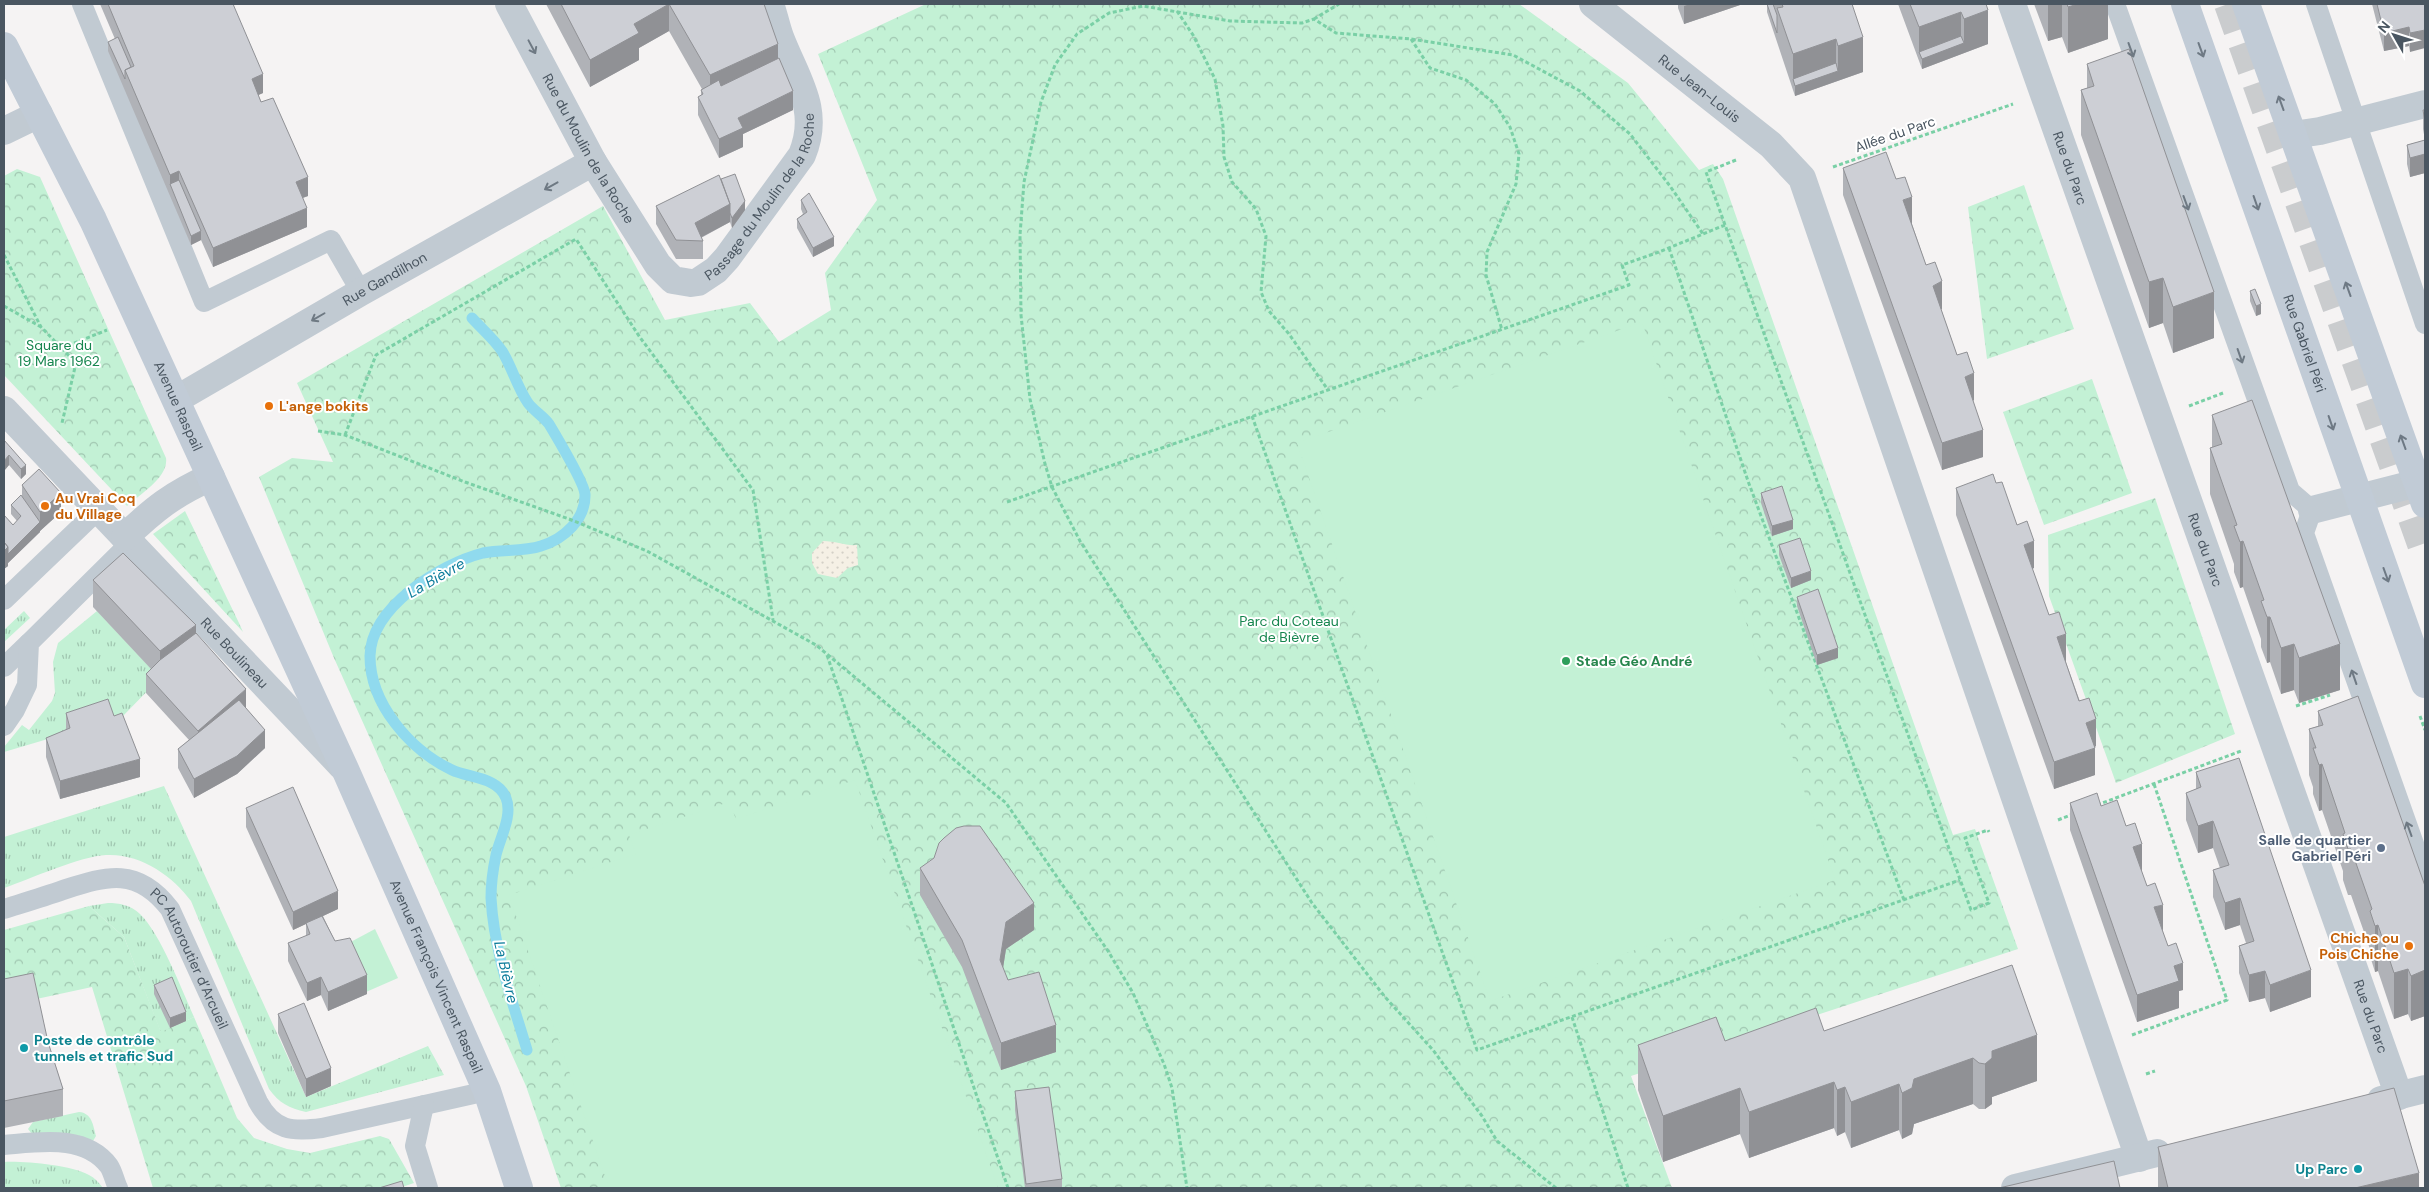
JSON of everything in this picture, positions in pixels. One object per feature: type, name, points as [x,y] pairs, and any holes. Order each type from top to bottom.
[{"type":"main road","name":"Rue Gabriel Péri","points":[[2185,4],[2425,684]]},
{"type":"main road","points":[[2246,4],[2423,489]]},
{"type":"main road","name":"Avenue Raspail","points":[[4,46],[94,220],[345,769]]},
{"type":"main road","name":"Avenue François Vincent Raspail","points":[[345,769],[487,1092],[519,1188]]},
{"type":"street","name":"Rue du Moulin de la Roche","points":[[509,4],[593,162],[658,265],[666,274],[681,282]]},
{"type":"street","name":"Passage du Moulin de la Roche","points":[[681,282],[691,283],[706,278],[727,258],[802,155],[808,141],[810,120],[807,100],[780,37],[770,4]]},
{"type":"street","name":"Rue Jean-Louis","points":[[1593,4],[1771,145],[1802,178]]},
{"type":"street","name":"Rue du Parc","points":[[2012,4],[2274,738],[2412,1092]]},
{"type":"street","points":[[2293,135],[2320,131],[2425,104]]},
{"type":"street","points":[[4,131],[39,114]]},
{"type":"street","name":"Rue Gandilhon","points":[[177,399],[361,292],[593,162]]},
{"type":"street","points":[[1802,178],[2139,1158]]},
{"type":"street","name":"Rue Boulineau","points":[[4,410],[345,769]]},
{"type":"street","points":[[127,540],[156,507],[174,495],[211,477]]},
{"type":"street","points":[[2312,510],[2359,498],[2423,489]]},
{"type":"street","points":[[2355,1107],[2412,1092]]},
{"type":"street","points":[[2015,1188],[2177,1149]]},
{"type":"lane","points":[[82,4],[204,302],[331,240],[361,292]]},
{"type":"lane","points":[[2115,4],[2290,491],[2312,510],[2304,533],[2425,875]]},
{"type":"lane","points":[[2316,4],[2354,121],[2425,324]]},
{"type":"lane","points":[[4,600],[98,510]]},
{"type":"lane","points":[[4,667],[127,540]]},
{"type":"lane","points":[[4,726],[15,710],[27,685],[29,642]]},
{"type":"lane","name":"PC Autoroutier d’Arcueil","points":[[4,910],[102,877],[130,880],[156,893],[170,909],[265,1115],[276,1124],[303,1130],[322,1128],[487,1092]]},
{"type":"lane","points":[[424,1105],[415,1146],[428,1188]]},
{"type":"lane","points":[[4,1145],[52,1141],[87,1147],[110,1167],[118,1188]]},
{"type":"path","points":[[1339,4],[1314,19],[1302,23],[1230,21],[1143,6],[1109,13],[1077,34],[1055,66],[1041,102],[1024,182],[1020,234],[1022,315],[1030,399],[1052,487],[1080,542],[1312,902],[1385,997],[1433,1050],[1497,1140],[1556,1188]]},
{"type":"path","points":[[1177,11],[1193,35],[1215,79],[1223,126],[1224,157],[1232,182],[1256,209],[1266,236],[1261,292],[1269,311],[1328,390]]},
{"type":"path","points":[[1314,19],[1336,33],[1411,39],[1513,55],[1580,91],[1630,134],[1670,186],[1703,234]]},
{"type":"path","points":[[1411,39],[1430,68],[1466,80],[1495,104],[1510,128],[1519,154],[1516,184],[1487,252],[1486,275],[1502,330]]},
{"type":"path","name":"Allée du Parc","points":[[1802,178],[1996,110]]},
{"type":"path","points":[[1771,145],[1706,172],[1971,910],[1989,903],[1965,838],[1988,830],[1991,837]]},
{"type":"path","points":[[1006,502],[1630,286],[1622,265],[1670,248],[1725,224]]},
{"type":"path","points":[[345,435],[376,355],[576,238],[639,336],[753,490],[773,621]]},
{"type":"path","points":[[1670,248],[1748,481],[1904,900]]},
{"type":"path","points":[[4,255],[41,327]]},
{"type":"path","points":[[4,306],[41,327],[76,363],[60,435],[51,460]]},
{"type":"path","points":[[62,348],[108,329]]},
{"type":"path","points":[[2160,416],[2250,383]]},
{"type":"path","points":[[1252,416],[1477,1050],[1960,880]]},
{"type":"path","points":[[318,431],[345,435],[465,482],[569,519],[647,551],[816,645],[1006,803],[1108,951],[1133,993],[1164,1064],[1172,1088],[1187,1188]]},
{"type":"path","points":[[827,654],[1008,1188]]},
{"type":"path","points":[[2274,738],[2280,712],[2336,693]]},
{"type":"path","points":[[2091,807],[2242,750]]},
{"type":"path","points":[[2127,1036],[2227,1000],[2154,784]]},
{"type":"path","points":[[2055,821],[2082,811]]},
{"type":"path","points":[[1572,1016],[1628,1188]]},
{"type":"green space","name":"Parc du Coteau de Bièvre","points":[[926,4],[1519,4],[1628,83],[1699,170],[1713,164],[1723,179],[1953,835],[1975,829],[2018,949],[1631,1076],[1672,1188],[561,1188],[526,1086],[334,658],[259,477],[292,458],[333,462],[297,383],[603,206],[665,320],[750,303],[779,342],[831,310],[825,273],[877,200],[818,54]]},
{"type":"green space","name":"Square du 19 Mars 1962","points":[[17,169],[40,177],[166,458],[166,465],[158,479],[127,506],[4,375],[4,176]]},
{"type":"green space","points":[[2024,185],[2074,329],[1987,359],[1968,207]]},
{"type":"green space","name":"Stade Géo André","points":[[1642,322],[1835,880],[1490,1001],[1297,443]]},
{"type":"green space","points":[[2092,379],[2132,493],[2044,525],[2003,412]]},
{"type":"green space","points":[[2155,498],[2235,734],[2116,783],[2049,596],[2048,535]]},
{"type":"green space","points":[[185,511],[239,623],[243,632],[153,534]]},
{"type":"green space","points":[[24,611],[30,618],[4,642],[4,630]]},
{"type":"green space","points":[[97,611],[160,678],[122,717],[4,752],[4,747],[22,725],[29,730],[52,701],[55,693],[53,662],[58,643]]},
{"type":"green space","points":[[855,780],[998,1188],[609,1188],[509,895],[636,854],[629,835],[729,802],[736,819]]},
{"type":"green space","points":[[164,786],[306,1097],[428,1046],[444,1075],[306,1112],[289,1107],[269,1089],[191,901],[165,875],[143,862],[119,855],[106,855],[83,859],[4,888],[4,837]]},
{"type":"green space","points":[[108,903],[121,904],[133,908],[148,923],[170,962],[194,1017],[161,1033],[124,937],[89,906]]},
{"type":"green space","points":[[89,906],[124,937],[161,1032],[194,1017],[237,1118],[254,1138],[287,1149],[310,1153],[380,1136],[389,1139],[414,1183],[399,1188],[153,1188],[92,987],[4,1006],[4,930]]},
{"type":"green space","points":[[375,929],[398,978],[366,992],[345,945]]},
{"type":"green space","points":[[79,1112],[87,1115],[93,1124],[96,1136],[93,1141],[32,1134],[28,1129],[33,1122]]},
{"type":"green space","points":[[4,1162],[35,1163],[71,1169],[91,1176],[103,1188],[4,1188]]},
{"type":"sand","points":[[823,541],[857,545],[858,565],[848,568],[837,578],[818,574],[812,563],[812,553]]},
{"type":"building","points":[[108,4],[233,4],[263,74],[252,79],[261,102],[273,98],[308,177],[296,182],[307,208],[213,248],[179,171],[170,175],[125,70],[134,66]]},
{"type":"building","points":[[561,4],[669,4],[634,24],[639,33],[590,60]]},
{"type":"building","points":[[669,4],[764,4],[778,44],[710,75]]},
{"type":"building","points":[[1767,4],[1773,4],[1777,15],[1777,33]]},
{"type":"building","points":[[1782,4],[1852,4],[1863,37],[1838,46],[1836,39],[1793,54],[1777,8],[1783,7]]},
{"type":"building","points":[[1910,4],[1986,4],[1988,10],[1964,19],[1961,12],[1919,27]]},
{"type":"building","points":[[2067,4],[2078,4],[2068,7]]},
{"type":"building","points":[[2377,4],[2425,4],[2425,30],[2410,33],[2409,27],[2384,33]]},
{"type":"building","points":[[1961,36],[1964,43],[1922,59],[1919,52]]},
{"type":"building","points":[[118,37],[131,67],[125,70],[125,79],[108,42]]},
{"type":"building","points":[[2129,49],[2214,292],[2173,307],[2163,278],[2149,282],[2081,90],[2094,86],[2087,64]]},
{"type":"building","points":[[779,58],[793,91],[738,118],[743,128],[719,139],[698,97],[703,94],[701,90],[719,80],[721,86]]},
{"type":"building","points":[[1836,63],[1838,71],[1795,86],[1793,79]]},
{"type":"building","points":[[2425,140],[2425,154],[2410,158],[2407,145]]},
{"type":"building","points":[[1886,152],[1896,179],[1905,177],[1912,197],[1903,200],[1926,265],[1935,262],[1942,281],[1933,286],[1957,355],[1967,352],[1974,373],[1965,377],[1983,430],[1942,443],[1843,168]]},
{"type":"building","points":[[735,174],[745,201],[732,218],[730,204],[721,179]]},
{"type":"building","points":[[719,175],[730,204],[695,223],[703,241],[676,240],[656,206]]},
{"type":"building","points":[[179,180],[201,231],[191,236],[170,184]]},
{"type":"building","points":[[809,193],[834,237],[813,248],[797,219],[807,212],[801,200]]},
{"type":"building","points":[[2255,289],[2261,304],[2256,306],[2250,291]]},
{"type":"building","points":[[2252,400],[2340,644],[2299,658],[2294,644],[2281,648],[2270,617],[2267,617],[2261,601],[2264,600],[2243,541],[2240,542],[2234,526],[2237,525],[2210,448],[2222,444],[2212,415]]},
{"type":"building","points":[[4,440],[26,465],[21,469],[9,455],[4,461]]},
{"type":"building","points":[[39,469],[61,493],[40,512],[22,485]]},
{"type":"building","points":[[1993,474],[1996,483],[2002,482],[2017,525],[2027,521],[2034,541],[2024,545],[2049,615],[2059,612],[2066,634],[2057,637],[2079,701],[2089,698],[2096,719],[2086,723],[2095,748],[2054,762],[1956,488]]},
{"type":"building","points":[[1782,486],[1793,520],[1772,526],[1761,493]]},
{"type":"building","points":[[21,495],[40,522],[8,554],[8,547],[4,542],[4,515],[13,525],[21,516],[11,505]]},
{"type":"building","points":[[1800,538],[1811,571],[1791,578],[1779,545]]},
{"type":"building","points":[[4,542],[8,547],[4,551]]},
{"type":"building","points":[[123,553],[196,625],[160,651],[93,580]]},
{"type":"building","points":[[1818,589],[1838,648],[1817,655],[1797,597]]},
{"type":"building","points":[[196,633],[246,689],[198,731],[146,674],[160,660]]},
{"type":"building","points":[[2358,696],[2425,886],[2425,970],[2411,976],[2408,969],[2394,973],[2378,925],[2375,926],[2370,911],[2372,909],[2351,849],[2348,849],[2343,834],[2345,833],[2322,764],[2319,765],[2313,748],[2316,748],[2309,729],[2323,725],[2318,711]]},
{"type":"building","points":[[108,699],[114,716],[122,713],[140,759],[60,781],[46,738],[70,728],[66,713]]},
{"type":"building","points":[[239,700],[265,730],[237,756],[194,779],[178,749]]},
{"type":"building","points":[[2239,758],[2311,970],[2270,985],[2265,971],[2249,975],[2239,946],[2254,941],[2240,898],[2225,903],[2213,870],[2229,865],[2213,821],[2198,826],[2186,793],[2201,787],[2196,772]]},
{"type":"building","points":[[293,787],[338,891],[293,912],[246,808]]},
{"type":"building","points":[[2097,793],[2101,806],[2117,800],[2126,826],[2135,823],[2142,844],[2133,847],[2147,886],[2155,883],[2163,905],[2154,907],[2168,946],[2176,943],[2183,963],[2174,966],[2179,981],[2137,995],[2070,803]]},
{"type":"building","points":[[980,826],[1034,903],[1006,922],[1000,960],[1008,980],[1039,972],[1056,1025],[1001,1043],[962,940],[920,868],[934,858],[939,843],[944,838],[956,828]]},
{"type":"building","points":[[322,916],[335,941],[350,938],[367,975],[328,992],[321,977],[307,983],[288,943],[310,934],[306,923]]},
{"type":"building","points":[[2012,965],[2037,1035],[1992,1051],[1992,1058],[1985,1064],[1979,1063],[1973,1058],[1914,1079],[1912,1088],[1902,1093],[1899,1084],[1851,1102],[1845,1087],[1837,1090],[1834,1082],[1749,1112],[1740,1088],[1663,1116],[1638,1045],[1716,1017],[1725,1041],[1816,1008],[1824,1031]]},
{"type":"building","name":"Poste de contrôle tunnels et trafic Sud","points":[[33,973],[48,1042],[63,1089],[4,1101],[4,979]]},
{"type":"building","points":[[172,977],[186,1012],[170,1018],[154,985]]},
{"type":"building","points":[[304,1003],[331,1068],[306,1079],[278,1014]]},
{"type":"building","points":[[1049,1087],[1062,1179],[1026,1184],[1015,1091]]},
{"type":"building","points":[[2394,1088],[2419,1173],[2355,1188],[2168,1188],[2158,1147]]},
{"type":"building","points":[[2114,1161],[2120,1188],[1999,1188]]},
{"type":"building","points":[[402,1181],[404,1188],[379,1188]]},
{"type":"waterway","name":"La Bièvre","points":[[472,318],[502,351],[528,403],[549,424],[563,448],[585,494],[582,512],[572,527],[550,543],[527,549],[483,553],[447,567],[411,590],[382,621],[373,638],[370,656],[372,674],[377,691],[395,724],[408,738],[436,761],[452,770],[482,779],[497,786],[506,798],[508,805],[507,819],[495,860],[491,898],[500,956],[527,1050]]},
{"type":"tunnel","points":[[2228,4],[2425,555]]},
{"type":"place","name":"L'ange bokits","points":[[269,406]]},
{"type":"place","name":"Au Vrai Coq du Village","points":[[45,506]]},
{"type":"place","name":"Stade Géo André","points":[[1566,661]]},
{"type":"place","name":"Salle de quartier Gabriel Péri","points":[[2381,848]]},
{"type":"place","name":"Chiche ou Pois Chiche","points":[[2409,946]]},
{"type":"place","name":"Poste de contrôle tunnels et trafic Sud","points":[[24,1048]]},
{"type":"place","name":"Up Parc","points":[[2358,1169]]}]
